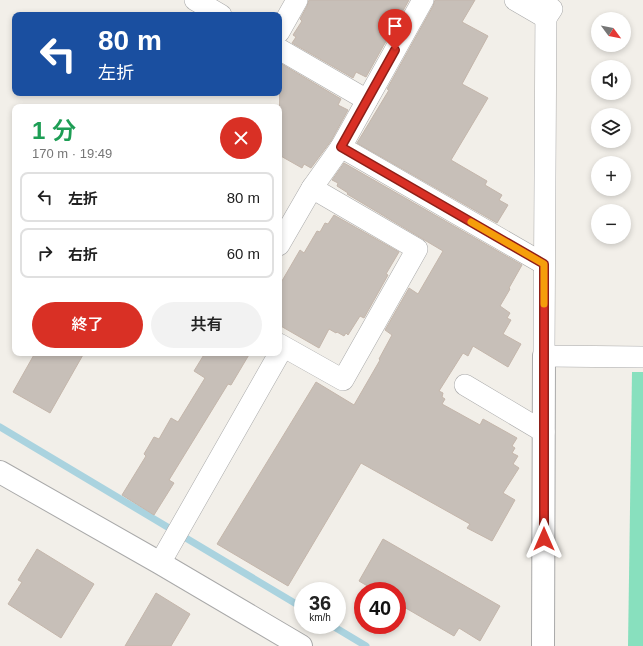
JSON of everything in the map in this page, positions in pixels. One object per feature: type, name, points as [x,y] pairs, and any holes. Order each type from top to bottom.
[{"type":"street","points":[[196,0],[216,12]]},
{"type":"street","points":[[282,27],[297,0]]},
{"type":"street","points":[[282,240],[312,188],[341,147],[423,0]]},
{"type":"street","points":[[546,9],[558,0]]},
{"type":"street","points":[[521,2],[546,9]]},
{"type":"street","points":[[543,646],[546,9]]},
{"type":"street","points":[[282,51],[367,100]]},
{"type":"street","points":[[341,147],[544,264]]},
{"type":"street","points":[[282,347],[343,380],[417,248],[312,188]]},
{"type":"street","points":[[170,545],[275,356]]},
{"type":"street","points":[[544,356],[643,357]]},
{"type":"street","points":[[465,385],[544,432]]},
{"type":"street","points":[[0,472],[170,545],[301,646]]},
{"type":"green space","points":[[632,372],[643,372],[643,646],[628,646]]},
{"type":"building","points":[[309,0],[409,0],[366,77],[356,72],[353,78],[292,43],[296,37],[293,35],[302,21],[300,19]]},
{"type":"building","points":[[435,0],[475,0],[462,22],[488,36],[462,84],[488,98],[451,160],[487,181],[485,185],[502,195],[499,200],[508,205],[497,223],[357,143],[389,90],[387,89]]},
{"type":"building","points":[[282,64],[341,99],[338,105],[348,110],[331,141],[311,168],[304,164],[302,168],[282,157],[282,104],[280,104],[280,96],[282,96]]},
{"type":"building","points":[[344,163],[522,265],[500,306],[510,313],[507,318],[511,320],[503,334],[521,344],[508,367],[473,346],[468,356],[463,353],[439,391],[443,393],[442,397],[445,399],[442,404],[480,425],[483,419],[517,438],[512,446],[515,448],[512,453],[518,456],[513,464],[519,468],[503,493],[515,500],[492,541],[467,528],[470,524],[361,463],[288,586],[217,544],[316,382],[354,405],[380,360],[379,359],[392,335],[385,330],[409,288],[418,294],[443,251],[347,194],[348,193],[337,186],[338,183],[332,180]]},
{"type":"building","points":[[334,215],[399,252],[364,318],[360,316],[348,335],[346,333],[344,336],[329,329],[319,348],[282,327],[282,281],[300,250],[304,253],[317,231],[320,232],[325,223],[328,224]]},
{"type":"building","points":[[33,356],[82,356],[50,413],[13,392]]},
{"type":"building","points":[[203,356],[248,356],[231,385],[228,384],[169,480],[174,483],[154,515],[122,495],[146,456],[144,454],[154,437],[159,439],[171,418],[178,422],[205,378],[194,371]]},
{"type":"building","points":[[383,539],[500,606],[480,641],[459,628],[454,636],[406,608],[406,582],[359,581]]},
{"type":"building","points":[[37,549],[94,584],[61,638],[8,604],[22,582],[18,580]]},
{"type":"building","points":[[156,593],[190,614],[171,646],[125,646]]},
{"type":"waterway","points":[[0,427],[294,603]]},
{"type":"waterway","points":[[346,634],[366,646]]},
{"type":"slow traffic","points":[[471,222],[544,264],[544,304]]},
{"type":"route","points":[[395,50],[341,147],[544,264],[544,539]]}]
